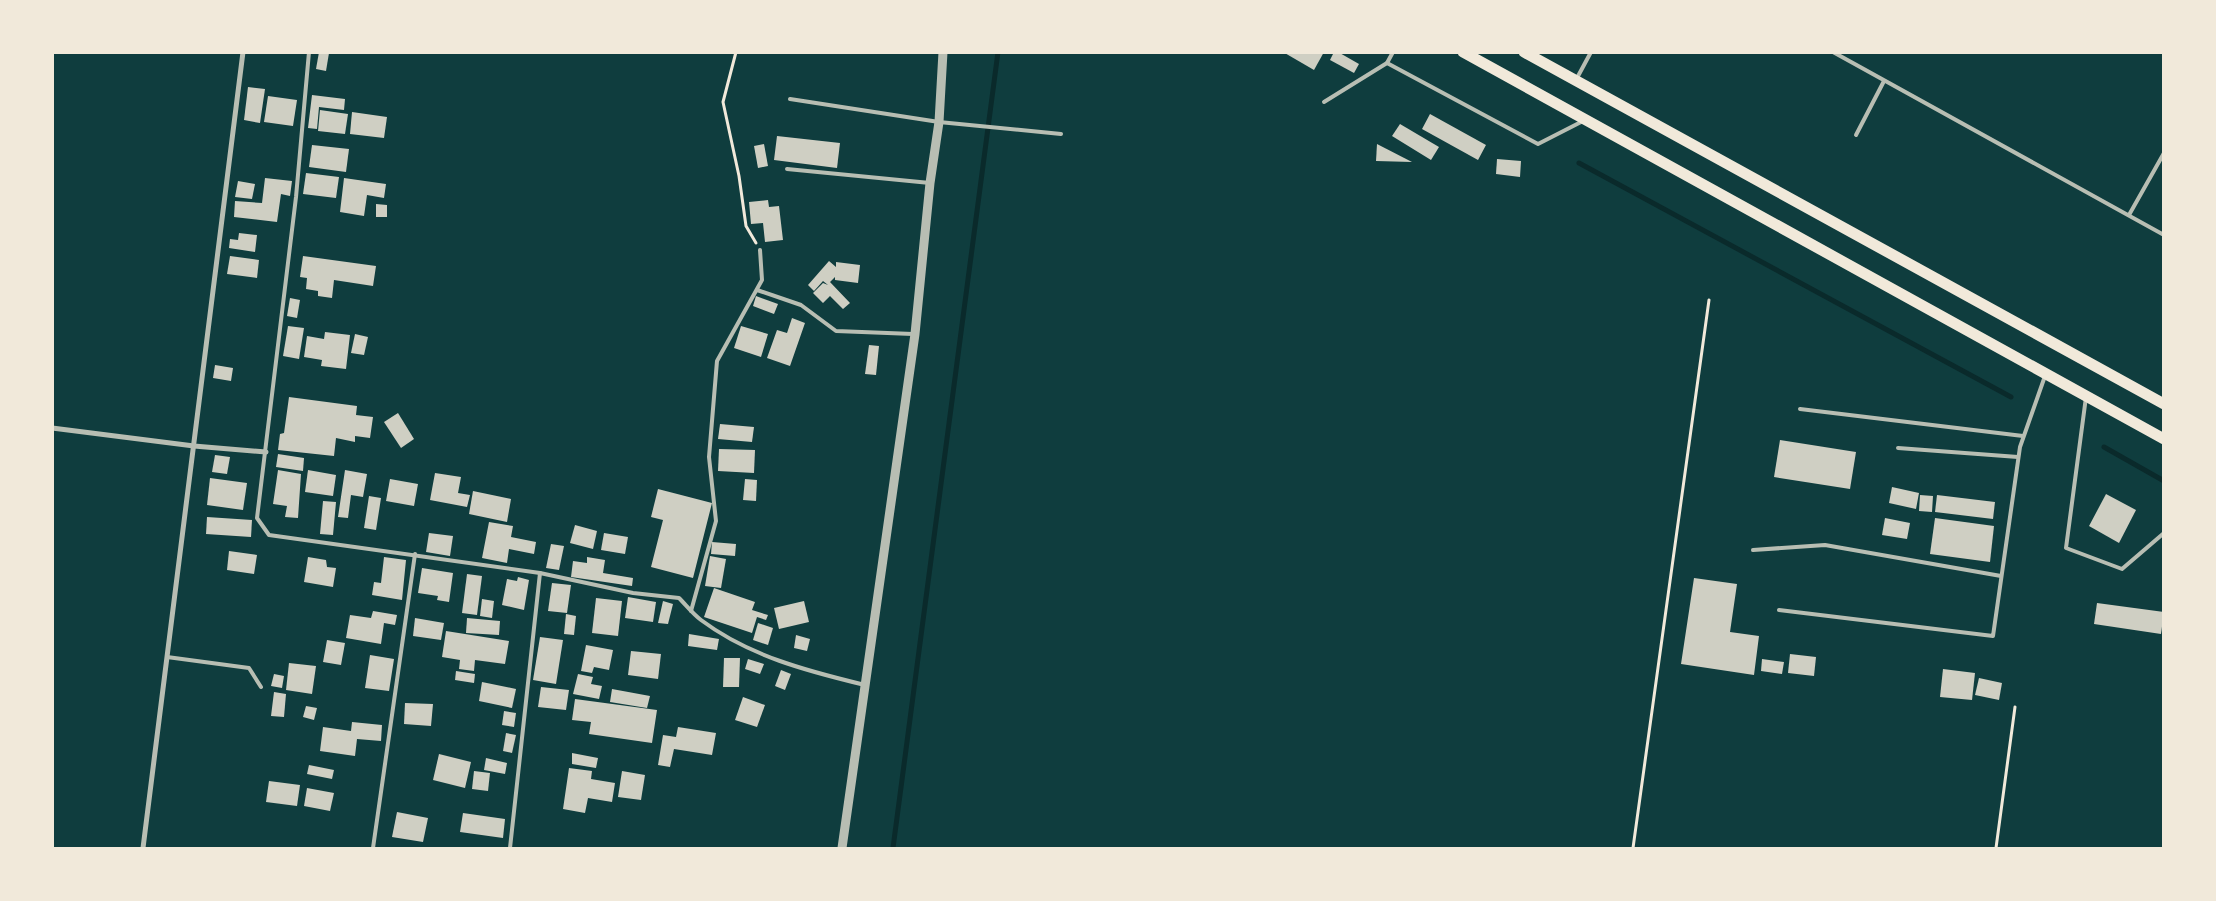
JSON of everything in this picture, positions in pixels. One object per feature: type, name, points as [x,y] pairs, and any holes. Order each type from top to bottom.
[{"type":"main road","points":[[1463,52],[2164,439]]},
{"type":"main road","points":[[1524,52],[2164,404]]},
{"type":"street","points":[[143,848],[242,52]]},
{"type":"street","points":[[842,848],[915,334],[930,183],[939,122],[943,52]]},
{"type":"street","points":[[52,428],[194,446],[266,452]]},
{"type":"lane","points":[[309,52],[296,197],[258,518],[269,535],[416,554],[540,573],[633,593],[679,598],[699,620],[732,640],[768,657],[810,672],[866,685]]},
{"type":"lane","points":[[1324,102],[1387,63],[1393,52]]},
{"type":"lane","points":[[1576,80],[1591,52]]},
{"type":"lane","points":[[1833,52],[2164,235]]},
{"type":"lane","points":[[1387,63],[1538,144],[1584,120]]},
{"type":"lane","points":[[1856,135],[1884,81]]},
{"type":"lane","points":[[790,99],[939,122],[1061,134]]},
{"type":"lane","points":[[2129,215],[2164,153]]},
{"type":"lane","points":[[787,169],[930,183]]},
{"type":"lane","points":[[691,611],[716,521],[709,457],[717,361],[762,280],[760,250]]},
{"type":"lane","points":[[757,290],[801,305],[836,331],[915,334]]},
{"type":"lane","points":[[1779,610],[1993,636],[2018,457],[2023,436],[2046,374]]},
{"type":"lane","points":[[2086,397],[2066,548],[2122,570],[2164,533]]},
{"type":"lane","points":[[1800,408],[2023,436]]},
{"type":"lane","points":[[1898,448],[2018,457]]},
{"type":"lane","points":[[1753,550],[1825,545],[2001,576]]},
{"type":"lane","points":[[373,848],[416,554]]},
{"type":"lane","points":[[510,848],[540,573]]},
{"type":"lane","points":[[168,656],[249,668],[261,687]]},
{"type":"path","points":[[736,52],[723,102],[739,176],[746,226],[760,250]]},
{"type":"path","points":[[1634,848],[1709,300]]},
{"type":"path","points":[[1996,848],[2015,707]]},
{"type":"building","points":[[319,52],[329,53],[326,71],[316,69]]},
{"type":"building","points":[[1283,52],[1324,52],[1314,70]]},
{"type":"building","points":[[1334,52],[1338,52],[1359,64],[1354,73],[1330,60]]},
{"type":"building","points":[[248,87],[265,89],[260,123],[244,120]]},
{"type":"building","points":[[312,95],[345,99],[344,110],[319,107],[317,129],[308,128]]},
{"type":"building","points":[[268,96],[297,100],[293,126],[264,122]]},
{"type":"building","points":[[320,110],[348,114],[345,134],[318,131]]},
{"type":"building","points":[[352,112],[387,117],[384,138],[350,134]]},
{"type":"building","points":[[1430,114],[1486,145],[1478,160],[1422,129]]},
{"type":"building","points":[[1400,124],[1439,147],[1431,160],[1392,136]]},
{"type":"building","points":[[777,136],[840,143],[837,168],[774,160]]},
{"type":"building","points":[[764,144],[768,166],[758,168],[754,146]]},
{"type":"building","points":[[1377,144],[1412,162],[1376,161]]},
{"type":"building","points":[[312,145],[349,149],[346,172],[309,167]]},
{"type":"building","points":[[1497,159],[1521,161],[1520,177],[1496,174]]},
{"type":"building","points":[[306,173],[339,177],[336,198],[303,194]]},
{"type":"building","points":[[265,178],[292,181],[290,196],[281,194],[277,222],[234,217],[235,201],[262,203]]},
{"type":"building","points":[[344,178],[386,184],[384,198],[367,195],[364,216],[340,212]]},
{"type":"building","points":[[238,181],[255,184],[252,199],[235,197]]},
{"type":"building","points":[[768,200],[769,207],[779,206],[783,240],[765,242],[763,223],[751,224],[749,202]]},
{"type":"building","points":[[376,204],[387,205],[387,217],[376,217]]},
{"type":"building","points":[[239,233],[257,235],[255,252],[229,248],[230,239],[238,240]]},
{"type":"building","points":[[230,256],[259,260],[257,278],[227,274]]},
{"type":"building","points":[[303,256],[376,266],[373,286],[334,280],[332,298],[318,296],[318,291],[306,289],[307,278],[300,277]]},
{"type":"building","points":[[829,261],[836,267],[836,262],[860,265],[858,283],[835,280],[835,277],[830,282],[850,303],[843,309],[830,296],[823,303],[813,293],[823,283],[828,285],[823,281],[814,291],[808,285]]},
{"type":"building","points":[[756,296],[778,304],[774,314],[753,306]]},
{"type":"building","points":[[290,298],[300,300],[297,318],[287,316]]},
{"type":"building","points":[[792,318],[805,323],[790,366],[767,358],[777,330],[787,333]]},
{"type":"building","points":[[288,326],[304,328],[299,359],[283,356]]},
{"type":"building","points":[[741,326],[768,334],[761,357],[734,348]]},
{"type":"building","points":[[325,332],[350,335],[346,369],[321,366],[322,360],[304,357],[307,336],[324,339]]},
{"type":"building","points":[[355,334],[368,337],[364,355],[351,353]]},
{"type":"building","points":[[869,345],[879,346],[876,375],[865,374]]},
{"type":"building","points":[[215,365],[233,368],[231,381],[213,378]]},
{"type":"building","points":[[289,397],[357,406],[356,415],[373,417],[370,438],[355,436],[355,442],[336,438],[334,456],[278,450],[280,434],[284,433]]},
{"type":"building","points":[[398,413],[414,439],[401,448],[384,422]]},
{"type":"building","points":[[720,424],[754,427],[752,442],[718,439]]},
{"type":"building","points":[[1780,440],[1856,452],[1850,489],[1774,477]]},
{"type":"building","points":[[719,449],[755,450],[754,473],[718,471]]},
{"type":"building","points":[[278,454],[304,458],[303,471],[276,467]]},
{"type":"building","points":[[215,455],[230,457],[227,474],[212,472]]},
{"type":"building","points":[[278,470],[301,474],[298,518],[285,517],[287,506],[273,504]]},
{"type":"building","points":[[308,470],[336,475],[333,496],[305,492]]},
{"type":"building","points":[[345,470],[367,474],[363,497],[351,495],[348,518],[338,517]]},
{"type":"building","points":[[435,473],[461,477],[458,493],[470,495],[467,507],[430,500]]},
{"type":"building","points":[[210,478],[247,483],[243,510],[207,505]]},
{"type":"building","points":[[390,479],[418,484],[414,506],[386,501]]},
{"type":"building","points":[[745,479],[757,480],[756,501],[743,500]]},
{"type":"building","points":[[1892,487],[1919,493],[1916,509],[1889,503]]},
{"type":"building","points":[[658,489],[712,503],[693,578],[651,567],[663,520],[651,517]]},
{"type":"building","points":[[473,491],[511,499],[507,522],[469,514]]},
{"type":"building","points":[[2106,494],[2136,510],[2119,543],[2089,526]]},
{"type":"building","points":[[1920,495],[1933,496],[1932,512],[1919,511]]},
{"type":"building","points":[[1937,495],[1995,502],[1993,519],[1935,512]]},
{"type":"building","points":[[369,496],[381,498],[376,530],[364,528]]},
{"type":"building","points":[[323,501],[336,502],[333,535],[320,534]]},
{"type":"building","points":[[207,517],[252,520],[251,537],[206,534]]},
{"type":"building","points":[[1885,518],[1910,523],[1907,539],[1882,535]]},
{"type":"building","points":[[1935,518],[1994,526],[1990,562],[1930,554]]},
{"type":"building","points":[[489,522],[513,526],[511,537],[536,542],[534,554],[509,549],[507,563],[482,558]]},
{"type":"building","points":[[575,525],[597,531],[593,549],[570,543]]},
{"type":"building","points":[[429,533],[453,536],[450,556],[426,552]]},
{"type":"building","points":[[604,533],[628,537],[625,554],[601,550]]},
{"type":"building","points":[[712,542],[736,544],[735,556],[711,554]]},
{"type":"building","points":[[551,544],[564,546],[559,570],[546,568]]},
{"type":"building","points":[[229,551],[257,555],[254,574],[227,570]]},
{"type":"building","points":[[710,556],[726,559],[721,588],[705,586]]},
{"type":"building","points":[[308,557],[326,560],[327,567],[336,568],[333,587],[304,582]]},
{"type":"building","points":[[384,557],[406,560],[402,600],[372,595],[374,582],[381,583]]},
{"type":"building","points":[[587,557],[605,560],[603,573],[633,578],[632,586],[571,577],[573,561],[587,563]]},
{"type":"building","points":[[422,568],[453,573],[449,602],[437,600],[438,596],[418,593]]},
{"type":"building","points":[[467,574],[482,576],[477,615],[462,613]]},
{"type":"building","points":[[518,577],[529,580],[524,610],[502,605],[507,579],[517,581]]},
{"type":"building","points":[[1694,578],[1737,584],[1730,632],[1759,636],[1754,675],[1681,664]]},
{"type":"building","points":[[552,583],[571,585],[567,613],[548,611]]},
{"type":"building","points":[[714,588],[755,602],[752,610],[768,615],[766,620],[757,617],[752,633],[704,617]]},
{"type":"building","points":[[628,597],[656,602],[653,622],[625,618]]},
{"type":"building","points":[[596,598],[622,601],[618,636],[592,633]]},
{"type":"building","points":[[482,599],[494,601],[492,618],[480,616]]},
{"type":"building","points":[[663,601],[673,604],[668,624],[658,623]]},
{"type":"building","points":[[804,601],[809,622],[779,629],[774,608]]},
{"type":"building","points":[[2097,603],[2164,612],[2161,634],[2094,624]]},
{"type":"building","points":[[373,611],[397,615],[395,625],[384,623],[381,644],[346,638],[350,615],[371,618]]},
{"type":"building","points":[[566,614],[576,616],[574,635],[564,634]]},
{"type":"building","points":[[415,618],[444,623],[441,640],[413,636]]},
{"type":"building","points":[[467,618],[500,621],[499,635],[466,633]]},
{"type":"building","points":[[758,623],[773,628],[768,645],[753,640]]},
{"type":"building","points":[[446,631],[509,641],[505,664],[475,660],[474,671],[459,669],[460,660],[442,657]]},
{"type":"building","points":[[689,634],[719,639],[717,650],[688,646]]},
{"type":"building","points":[[796,635],[810,639],[807,651],[794,648]]},
{"type":"building","points":[[540,637],[563,640],[556,684],[533,680]]},
{"type":"building","points":[[327,640],[345,643],[341,665],[323,662]]},
{"type":"building","points":[[586,645],[613,650],[609,670],[594,667],[592,673],[581,671]]},
{"type":"building","points":[[631,651],[661,654],[658,679],[628,675]]},
{"type":"building","points":[[1790,654],[1816,657],[1814,676],[1788,673]]},
{"type":"building","points":[[370,655],[394,659],[389,691],[365,688]]},
{"type":"building","points":[[724,658],[740,658],[739,687],[723,687]]},
{"type":"building","points":[[748,659],[764,664],[760,674],[745,669]]},
{"type":"building","points":[[1762,659],[1784,662],[1782,674],[1761,671]]},
{"type":"building","points":[[289,663],[316,666],[312,694],[286,690]]},
{"type":"building","points":[[1943,669],[1975,673],[1972,700],[1940,697]]},
{"type":"building","points":[[781,670],[791,674],[785,690],[775,686]]},
{"type":"building","points":[[456,671],[475,674],[474,683],[455,680]]},
{"type":"building","points":[[274,674],[284,676],[282,688],[271,686]]},
{"type":"building","points":[[578,674],[593,677],[591,684],[602,686],[599,699],[573,694]]},
{"type":"building","points":[[1979,678],[2002,683],[1999,700],[1975,695]]},
{"type":"building","points":[[482,682],[516,689],[512,708],[479,701]]},
{"type":"building","points":[[541,687],[569,690],[566,710],[538,707]]},
{"type":"building","points":[[612,689],[650,696],[647,708],[610,702]]},
{"type":"building","points":[[274,692],[286,694],[284,717],[271,716]]},
{"type":"building","points":[[743,697],[765,705],[757,727],[735,720]]},
{"type":"building","points":[[575,699],[657,710],[652,743],[589,734],[591,722],[572,720]]},
{"type":"building","points":[[405,703],[433,704],[431,726],[404,724]]},
{"type":"building","points":[[306,706],[317,708],[314,720],[303,717]]},
{"type":"building","points":[[504,711],[516,713],[514,727],[502,725]]},
{"type":"building","points":[[352,722],[382,725],[381,741],[357,739],[355,756],[320,751],[323,727],[351,731]]},
{"type":"building","points":[[678,727],[716,733],[712,755],[674,749],[670,767],[658,765],[663,735],[676,737]]},
{"type":"building","points":[[506,733],[516,735],[512,753],[503,751]]},
{"type":"building","points":[[572,753],[598,758],[596,768],[572,764]]},
{"type":"building","points":[[439,754],[471,762],[465,788],[433,780]]},
{"type":"building","points":[[486,758],[507,763],[505,774],[484,770]]},
{"type":"building","points":[[309,765],[334,770],[332,779],[307,774]]},
{"type":"building","points":[[569,768],[592,771],[591,779],[615,783],[612,802],[588,798],[585,813],[563,809]]},
{"type":"building","points":[[474,771],[490,773],[488,791],[472,789]]},
{"type":"building","points":[[622,771],[645,775],[641,800],[618,797]]},
{"type":"building","points":[[269,781],[300,785],[297,806],[266,802]]},
{"type":"building","points":[[307,788],[334,793],[330,811],[304,806]]},
{"type":"building","points":[[397,812],[428,818],[423,842],[392,837]]},
{"type":"building","points":[[463,813],[505,819],[503,838],[460,832]]},
{"type":"waterway","points":[[893,848],[998,52]]},
{"type":"waterway","points":[[1579,163],[2011,397]]},
{"type":"waterway","points":[[2104,447],[2164,481]]}]
